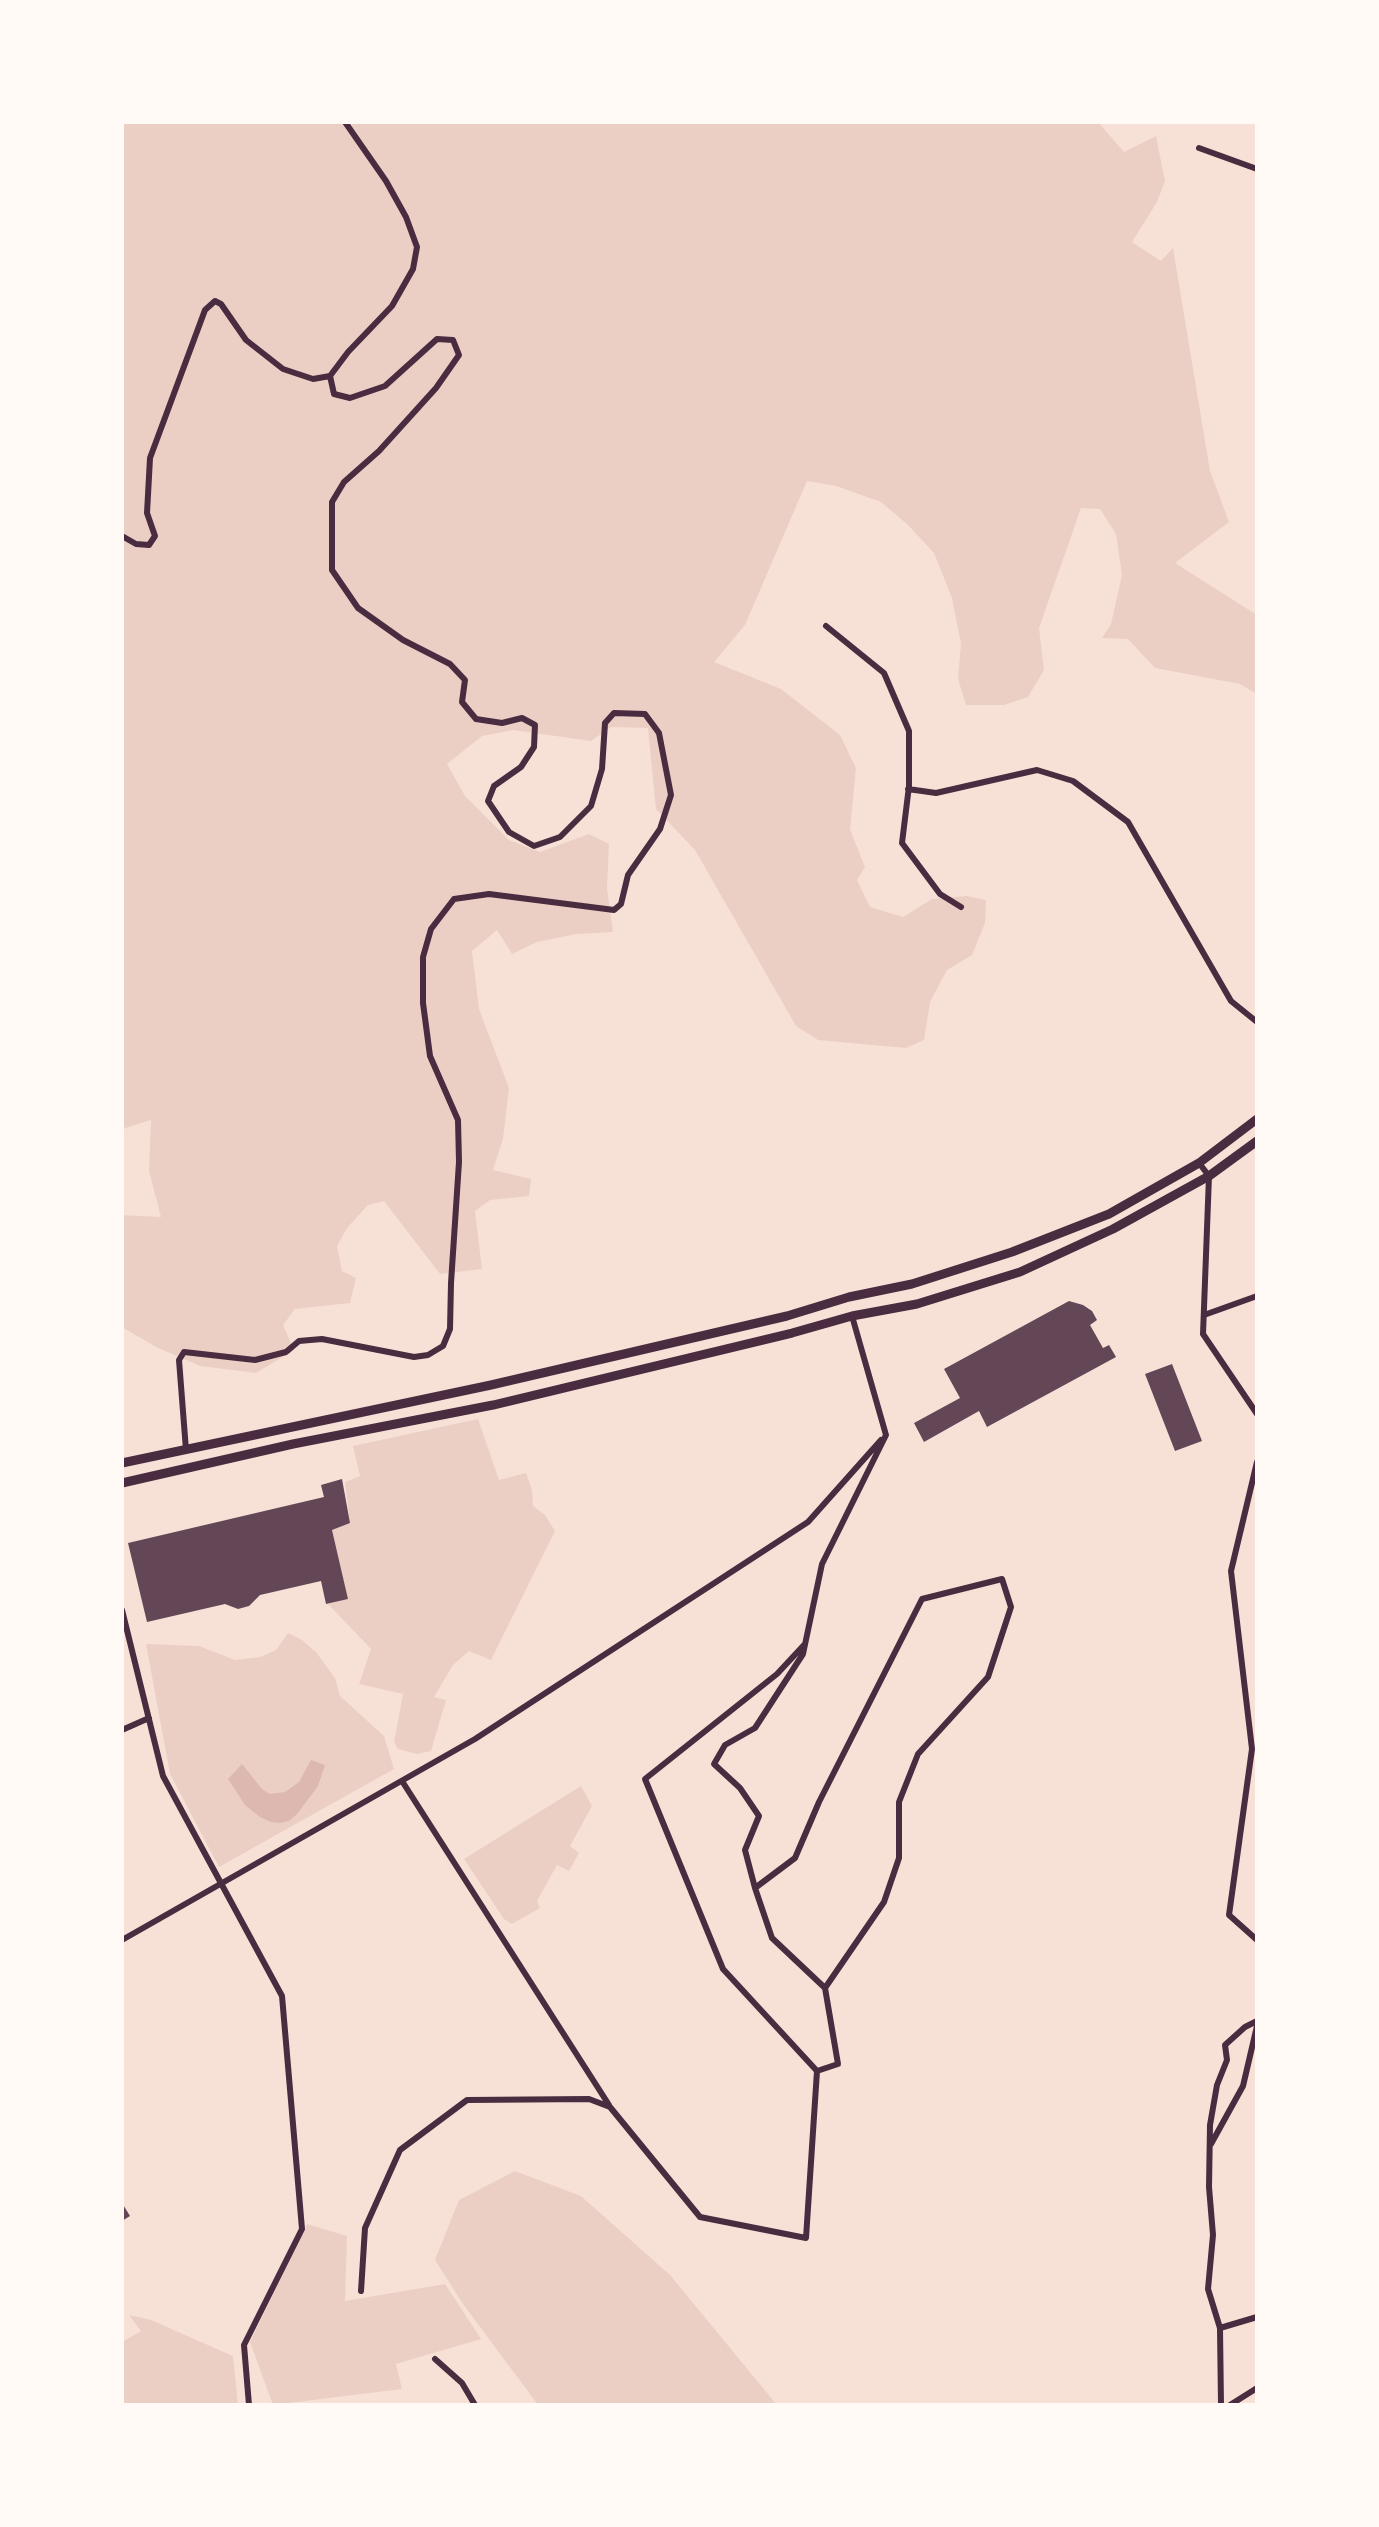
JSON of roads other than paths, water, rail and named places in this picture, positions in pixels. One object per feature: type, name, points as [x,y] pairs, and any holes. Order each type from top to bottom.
[{"type":"main road","points":[[122,1463],[491,1385],[912,1284],[1012,1252],[1109,1214],[1199,1163],[1257,1119]]},
{"type":"main road","points":[[122,1483],[293,1444],[493,1405],[852,1316],[917,1304],[1020,1272],[1113,1229],[1209,1176],[1257,1141]]},
{"type":"street","points":[[122,536],[136,544],[149,545],[155,536],[147,513],[150,458],[205,310],[215,301],[221,304],[246,340],[283,369],[313,379],[330,376],[348,352],[392,306],[413,269],[417,247],[406,217],[386,181],[345,122]]},
{"type":"street","points":[[1199,148],[1257,169]]},
{"type":"street","points":[[186,1450],[179,1360],[184,1352],[255,1360],[286,1352],[299,1341],[322,1339],[414,1357],[428,1355],[443,1346],[450,1329],[459,1162],[458,1120],[430,1056],[423,1003],[423,957],[431,929],[454,899],[489,894],[614,910],[621,904],[628,875],[660,829],[671,795],[659,733],[645,714],[614,713],[605,723],[602,769],[591,806],[560,837],[534,846],[509,832],[488,801],[494,786],[521,767],[534,747],[535,725],[522,718],[502,723],[476,719],[462,702],[465,680],[450,664],[403,640],[358,608],[332,570],[332,502],[344,482],[379,451],[436,388],[459,355],[453,340],[437,339],[385,386],[350,398],[334,394],[330,376]]},
{"type":"street","points":[[826,626],[884,673],[909,731],[908,789],[902,843],[940,894],[961,907]]},
{"type":"street","points":[[908,789],[936,793],[1037,770],[1073,781],[1128,822],[1231,1001],[1257,1022]]},
{"type":"street","points":[[1199,1163],[1209,1176],[1203,1334],[1257,1414]]},
{"type":"street","points":[[1204,1315],[1257,1296]]},
{"type":"street","points":[[817,2071],[838,2064],[825,1988],[772,1938],[745,1850],[759,1816],[740,1788],[714,1764],[725,1745],[755,1728],[803,1654],[822,1564],[886,1435],[852,1316]]},
{"type":"street","points":[[122,1940],[475,1739],[808,1522],[886,1435]]},
{"type":"street","points":[[1257,1462],[1231,1571],[1252,1749],[1229,1915],[1257,1940]]},
{"type":"street","points":[[755,1888],[795,1858],[819,1802],[922,1599],[1002,1579],[1011,1607],[988,1677],[918,1754],[899,1802],[899,1858],[884,1902],[825,1988]]},
{"type":"street","points":[[122,1610],[163,1776],[282,1996],[302,2229],[244,2345],[249,2405]]},
{"type":"street","points":[[402,1781],[610,2107],[700,2217],[806,2238],[817,2071],[723,1969],[645,1779],[777,1674],[806,1642]]},
{"type":"street","points":[[122,1730],[149,1718]]},
{"type":"street","points":[[1210,2146],[1243,2086],[1257,2024],[1245,2027],[1225,2045],[1227,2060],[1217,2085],[1210,2125],[1209,2187],[1213,2235],[1208,2289],[1220,2328],[1221,2405]]},
{"type":"street","points":[[361,2291],[365,2228],[400,2150],[467,2100],[589,2099],[610,2107]]},
{"type":"street","points":[[1220,2328],[1257,2317]]},
{"type":"street","points":[[435,2359],[462,2383],[475,2405]]},
{"type":"street","points":[[1230,2405],[1257,2388]]}]
